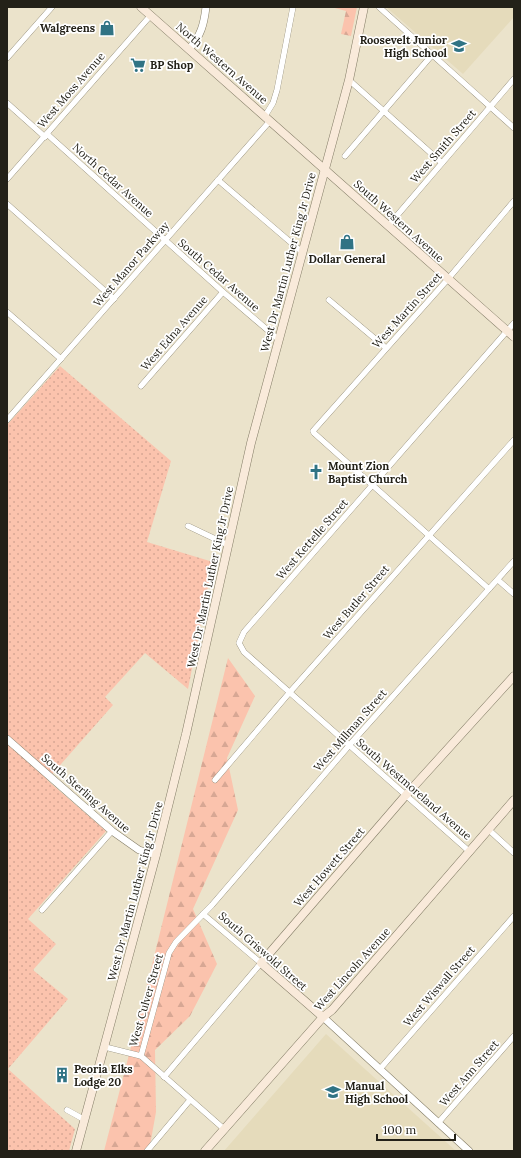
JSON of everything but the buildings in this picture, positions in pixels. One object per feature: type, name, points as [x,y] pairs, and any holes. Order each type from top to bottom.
[{"type":"main road","name":"North Western Avenue","points":[[142,7],[268,118]]},
{"type":"main road","name":"West Dr Martin Luther King Jr Drive","points":[[76,1151],[156,855],[186,734],[228,545],[278,339],[349,80],[363,11]]},
{"type":"main road","name":"South Western Avenue","points":[[268,118],[514,337]]},
{"type":"main road","name":"West Howett Street","points":[[261,963],[406,795],[514,676]]},
{"type":"main road","name":"West Lincoln Avenue","points":[[205,1151],[323,1017],[332,1010],[514,800]]},
{"type":"main road","name":"South Griswold Street","points":[[261,963],[323,1017]]},
{"type":"street","points":[[7,58],[52,7]]},
{"type":"street","points":[[189,49],[196,41],[202,29],[206,7]]},
{"type":"street","name":"West Manor Parkway","points":[[7,420],[218,180],[268,118],[277,90],[293,7]]},
{"type":"street","points":[[363,11],[369,7]]},
{"type":"street","points":[[379,7],[514,128]]},
{"type":"street","name":"West Moss Avenue","points":[[7,179],[151,15]]},
{"type":"street","points":[[345,156],[383,110],[432,55]]},
{"type":"street","name":"West Smith Street","points":[[388,226],[514,79]]},
{"type":"street","points":[[349,80],[442,163]]},
{"type":"street","name":"North Cedar Avenue","points":[[7,103],[46,135],[165,241]]},
{"type":"street","points":[[218,180],[302,252]]},
{"type":"street","name":"West Martin Street","points":[[372,484],[314,433],[313,430],[448,279],[514,201]]},
{"type":"street","points":[[7,204],[114,299]]},
{"type":"street","name":"South Cedar Avenue","points":[[165,241],[278,339]]},
{"type":"street","name":"West Edna Avenue","points":[[141,386],[223,292]]},
{"type":"street","points":[[329,300],[386,348]]},
{"type":"street","points":[[7,312],[61,359]]},
{"type":"street","name":"West Kettelle Street","points":[[239,644],[244,632],[514,323]]},
{"type":"street","name":"West Butler Street","points":[[215,780],[428,535],[514,440]]},
{"type":"street","points":[[372,484],[489,589]]},
{"type":"street","points":[[188,526],[228,545]]},
{"type":"street","name":"West Millman Street","points":[[203,914],[349,745],[514,561]]},
{"type":"street","points":[[498,580],[514,594]]},
{"type":"street","name":"South Westmoreland Avenue","points":[[239,644],[243,651],[470,852]]},
{"type":"street","name":"South Sterling Avenue","points":[[7,739],[112,831],[139,850],[156,855]]},
{"type":"street","name":"South Westmoreland Avenue","points":[[489,830],[514,853]]},
{"type":"street","points":[[42,910],[112,831]]},
{"type":"street","name":"South Griswold Street","points":[[203,914],[261,963]]},
{"type":"street","name":"West Culver Street","points":[[141,1056],[169,953],[176,942],[203,914]]},
{"type":"street","name":"West Wiswall Street","points":[[380,1069],[514,916]]},
{"type":"street","name":"West Howett Street","points":[[164,1077],[261,963]]},
{"type":"street","name":"South Griswold Street","points":[[323,1017],[469,1151]]},
{"type":"street","name":"West Ann Street","points":[[438,1122],[514,1036]]},
{"type":"street","points":[[105,1047],[141,1056],[224,1129]]},
{"type":"street","points":[[147,1151],[190,1100]]},
{"type":"street","points":[[67,1110],[84,1120]]},
{"type":"shaded area","name":"Roosevelt Junior High School","points":[[386,7],[514,7],[514,17],[463,74]]},
{"type":"shaded area","name":"Manual High School","points":[[326,1034],[456,1151],[224,1151]]},
{"type":"green space","points":[[331,7],[357,7],[351,36],[341,34],[346,11]]},
{"type":"green space","points":[[60,366],[171,461],[147,542],[213,562],[188,689],[145,653],[105,697],[113,705],[47,780],[106,831],[28,919],[56,944],[33,970],[68,999],[8,1069],[75,1129],[69,1151],[7,1151],[7,425]]},
{"type":"green space","points":[[228,658],[255,696],[227,758],[238,810],[193,909],[217,964],[190,1016],[155,1050],[156,1112],[149,1151],[104,1151],[146,989]]},
{"type":"place","name":"Walgreens","points":[[107,28]]},
{"type":"place","name":"Roosevelt Junior High School","points":[[459,46]]},
{"type":"place","name":"BP Shop","points":[[138,65]]},
{"type":"place","name":"Dollar General","points":[[347,242]]},
{"type":"place","name":"Mount Zion Baptist Church","points":[[316,472]]},
{"type":"place","name":"Peoria Elks Lodge 20","points":[[62,1075]]},
{"type":"place","name":"Manual High School","points":[[333,1092]]}]
